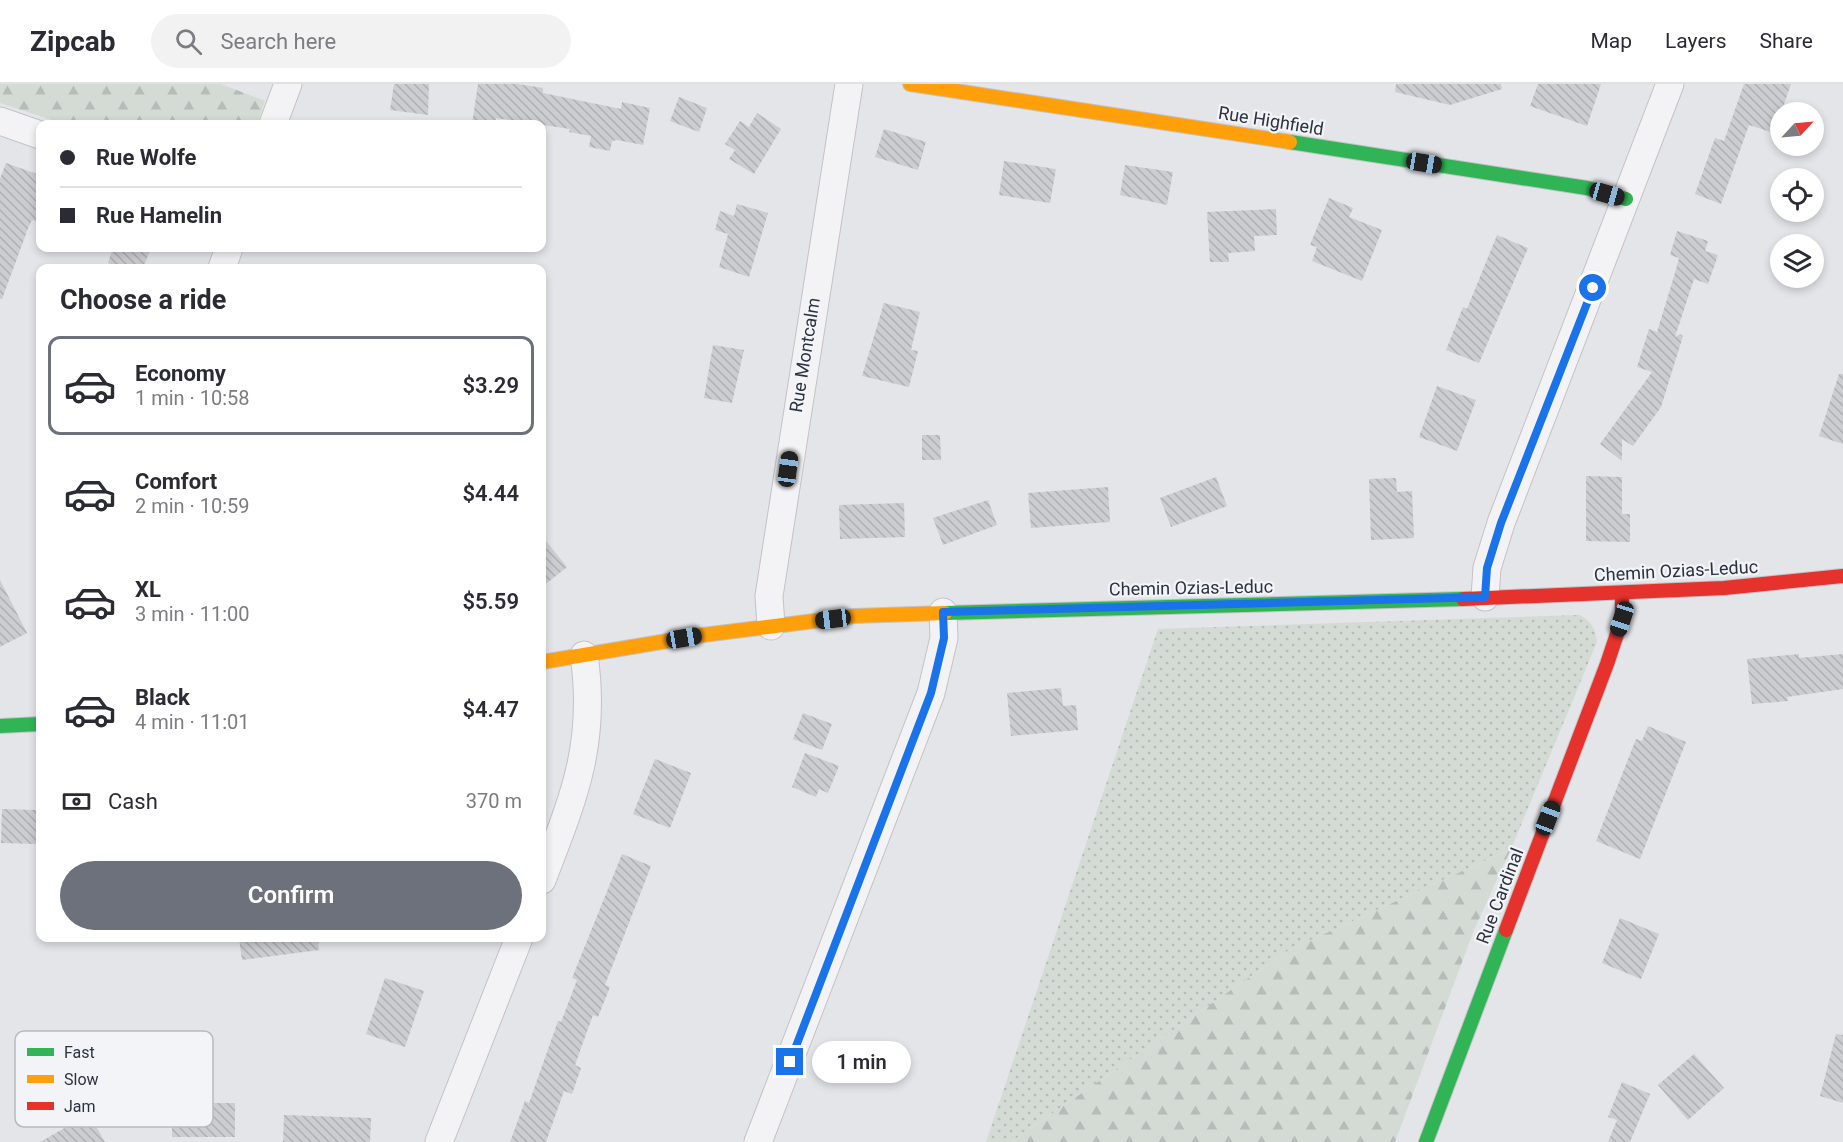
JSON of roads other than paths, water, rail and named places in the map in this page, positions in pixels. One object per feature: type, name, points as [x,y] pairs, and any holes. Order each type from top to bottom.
[{"type":"street","points":[[274,120],[288,84]]},
{"type":"street","name":"Rue Montcalm","points":[[771,626],[769,596],[849,84]]},
{"type":"street","name":"Rue Highfield","points":[[909,84],[1587,188],[1626,199]]},
{"type":"street","points":[[1485,597],[1487,568],[1501,523],[1670,84]]},
{"type":"street","points":[[0,121],[36,134]]},
{"type":"street","name":"Chemin Ozias-Leduc","points":[[546,661],[771,626],[854,616],[1622,594],[1724,588],[1843,576]]},
{"type":"street","name":"Rue Cardinal","points":[[1426,1142],[1607,664],[1622,619],[1622,594]]},
{"type":"street","points":[[758,1142],[931,693],[944,638],[943,612]]},
{"type":"street","points":[[546,869],[583,766],[589,706],[584,655]]},
{"type":"street","points":[[0,726],[36,724]]},
{"type":"street","points":[[439,1142],[517,942]]}]
